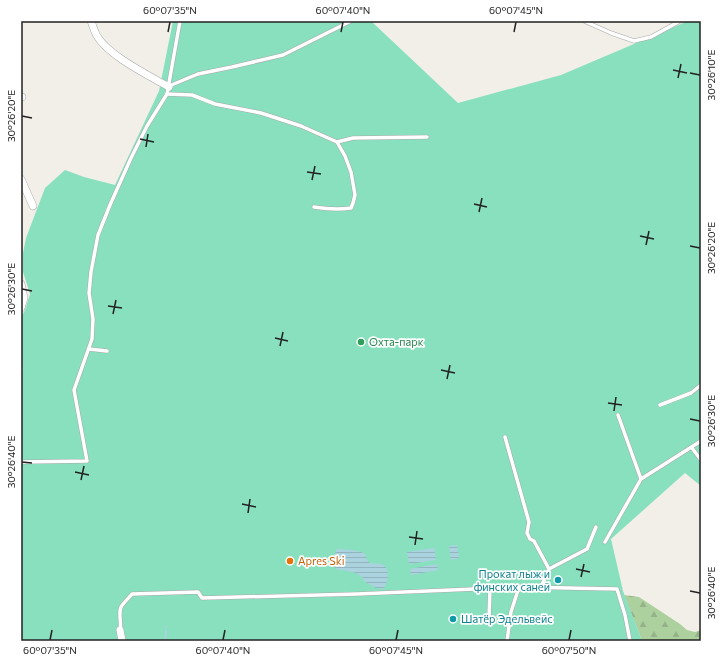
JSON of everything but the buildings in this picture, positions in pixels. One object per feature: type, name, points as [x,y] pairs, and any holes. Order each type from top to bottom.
[{"type":"street","points":[[91,21],[96,35],[105,45],[168,90]]},
{"type":"street","points":[[21,179],[33,206]]},
{"type":"street","points":[[21,284],[24,298],[21,308]]},
{"type":"street","points":[[120,630],[122,641]]},
{"type":"lane","points":[[21,462],[87,461],[74,390],[92,339],[93,319],[89,293],[91,272],[98,235],[131,158],[147,126],[168,90],[180,21]]},
{"type":"lane","points":[[168,90],[198,74],[283,55],[351,21]]},
{"type":"lane","points":[[584,21],[634,41],[651,37],[680,21]]},
{"type":"lane","points":[[168,90],[192,95],[215,104],[261,113],[301,126],[337,142],[345,156],[351,172],[355,195],[353,203],[351,208],[345,209],[314,207]]},
{"type":"lane","points":[[337,142],[353,138],[427,137]]},
{"type":"lane","points":[[89,348],[107,351]]},
{"type":"lane","points":[[660,405],[691,393],[701,385]]},
{"type":"lane","points":[[618,415],[641,478]]},
{"type":"lane","points":[[505,437],[529,522],[527,533],[530,539],[534,541],[549,569]]},
{"type":"lane","points":[[605,542],[641,478],[701,442]]},
{"type":"lane","points":[[692,448],[701,460]]},
{"type":"lane","points":[[541,587],[549,569],[587,549],[596,527]]},
{"type":"lane","points":[[507,641],[511,612],[519,587]]},
{"type":"lane","points":[[120,630],[122,625],[120,610],[132,594],[198,592],[202,598],[541,587],[617,589],[625,615],[630,641]]},
{"type":"lane","points":[[488,618],[490,588]]},
{"type":"green space","name":"Охта-парк","points":[[173,21],[371,21],[458,103],[561,75],[688,21],[701,21],[701,486],[685,473],[611,539],[623,591],[642,641],[21,641],[21,376],[23,368],[21,366],[21,318],[30,294],[23,272],[23,253],[26,238],[45,188],[65,170],[84,177],[115,185],[159,91]]},
{"type":"green space","points":[[624,595],[639,597],[687,630],[695,632],[701,630],[701,641],[642,641]]},
{"type":"water","points":[[457,545],[459,558],[451,560],[449,546]]},
{"type":"water","points":[[434,548],[436,560],[409,564],[407,552]]},
{"type":"water","points":[[337,549],[353,550],[363,553],[366,555],[370,563],[380,564],[386,567],[388,577],[385,587],[383,589],[376,588],[364,581],[362,577],[356,573],[338,570],[335,568],[332,560]]},
{"type":"water","points":[[437,564],[438,570],[411,575],[410,569]]},
{"type":"waterway","points":[[165,641],[166,631]]},
{"type":"place","name":"Охта-парк","points":[[361,342]]},
{"type":"place","name":"Apres Ski","points":[[290,561]]},
{"type":"place","name":"Прокат лыж и финских саней","points":[[558,580]]},
{"type":"place","name":"Шатёр Эдельвейс","points":[[453,619]]}]
